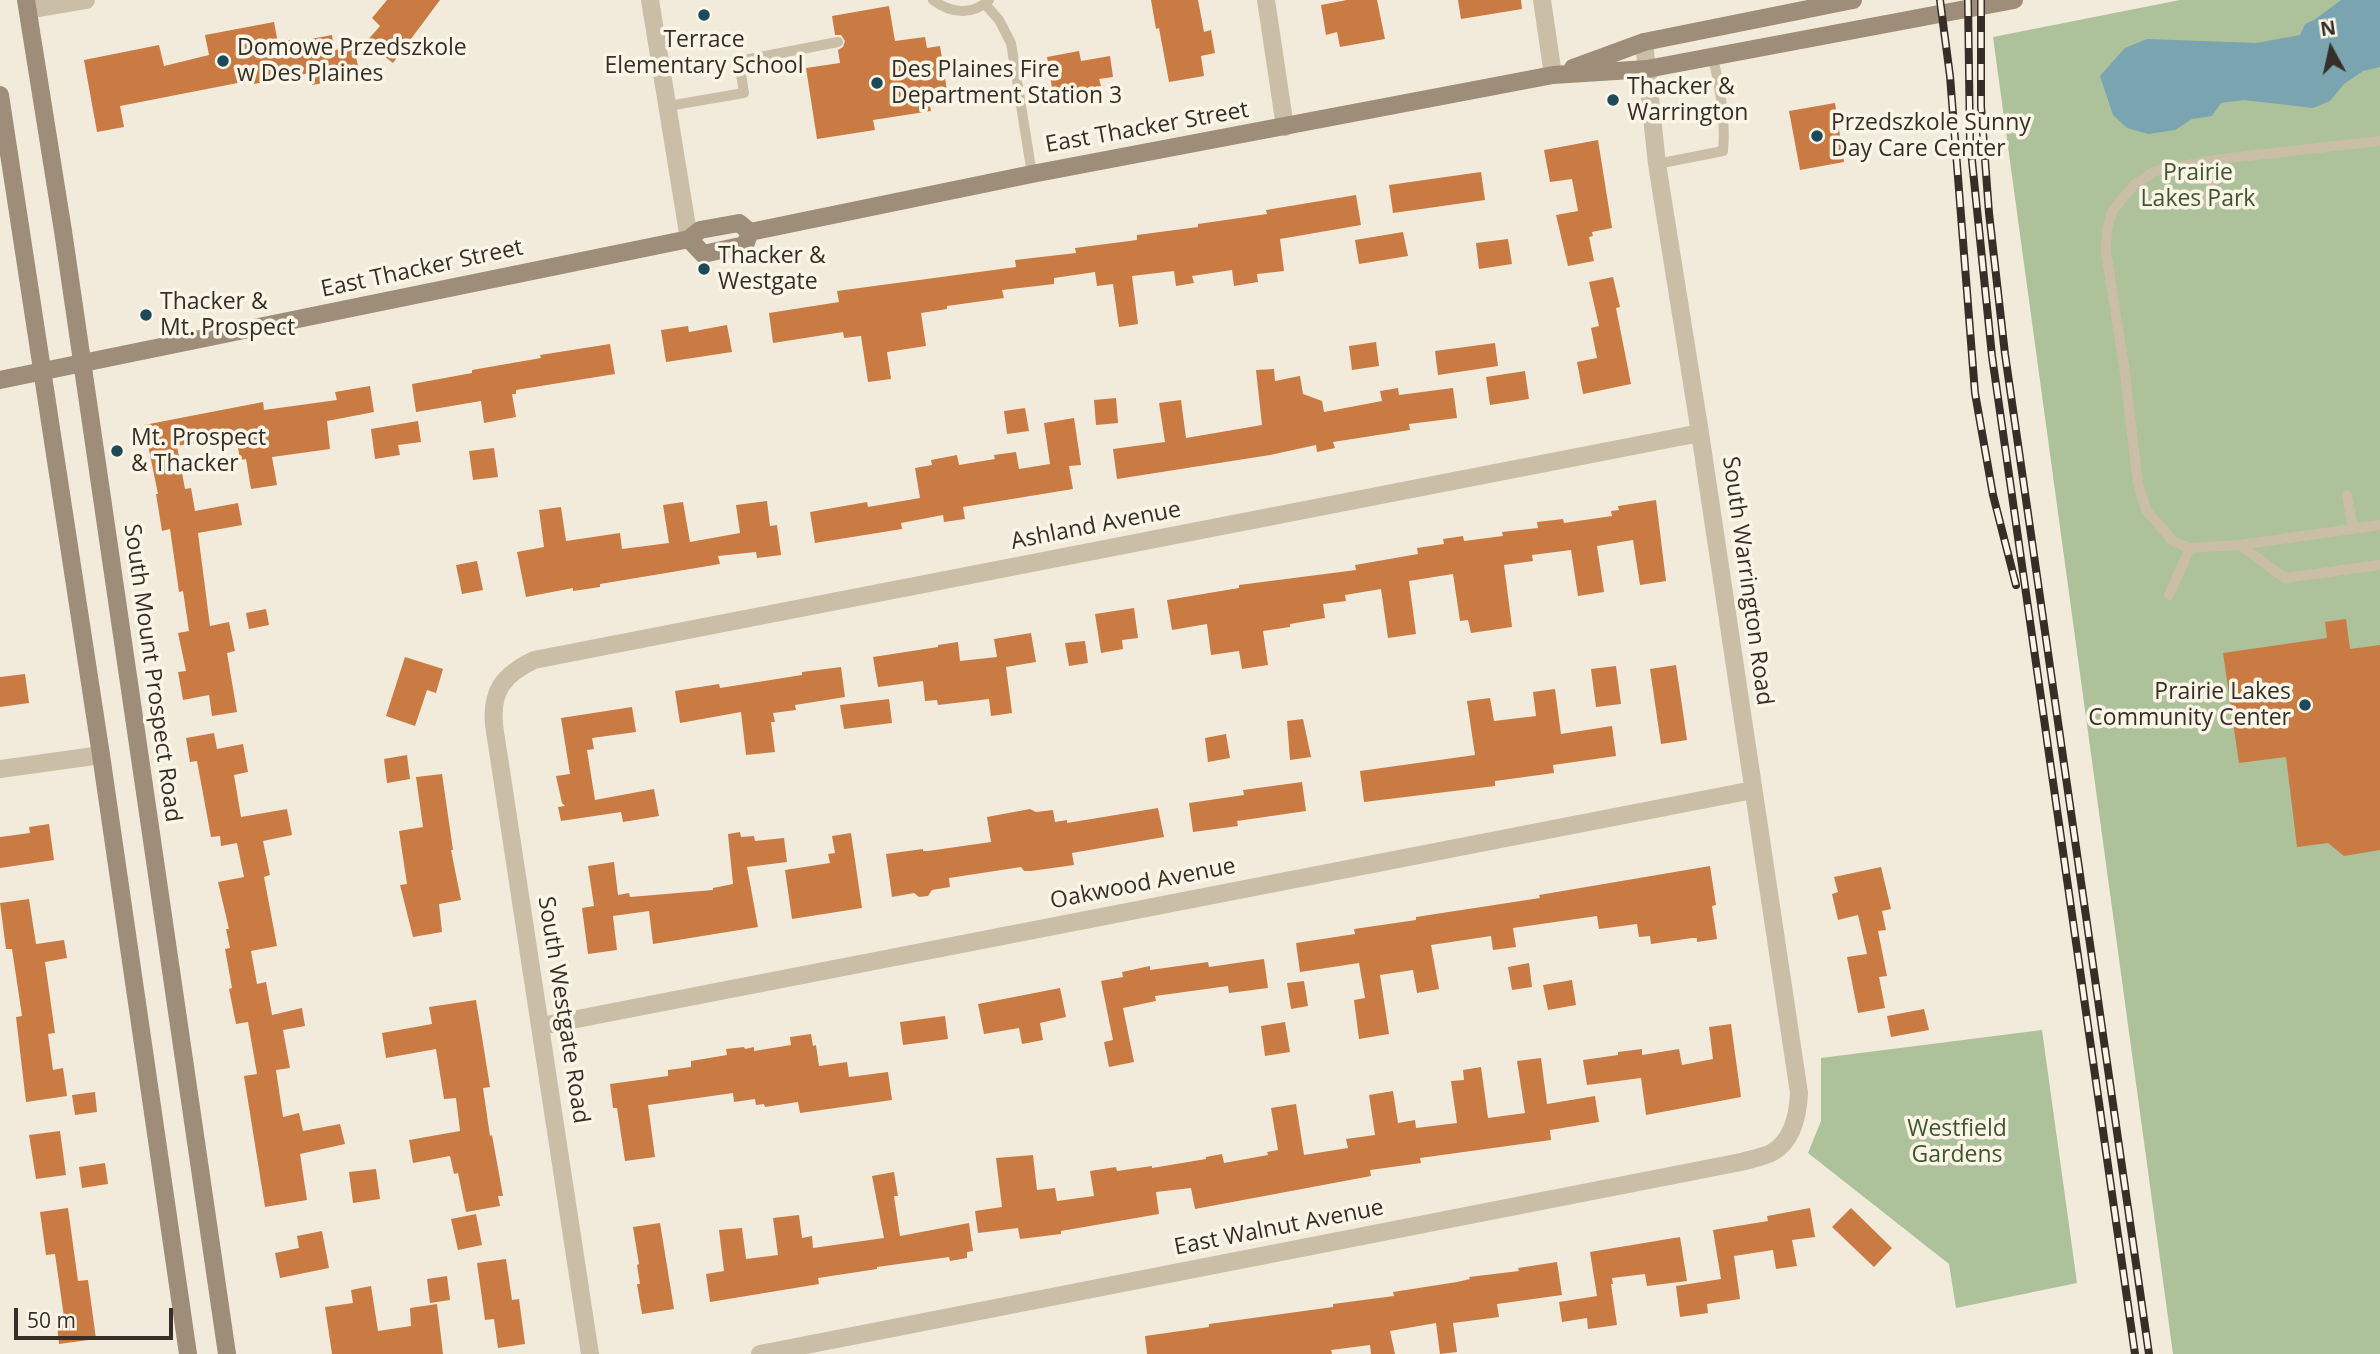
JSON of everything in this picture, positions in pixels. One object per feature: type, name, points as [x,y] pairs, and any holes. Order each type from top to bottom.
[{"type":"main road","name":"East Thacker Street","points":[[1553,75],[1644,42],[1853,0]]},
{"type":"main road","name":"East Thacker Street","points":[[0,380],[689,239],[700,230],[739,223],[750,232],[1032,174],[1553,75],[1647,69],[2014,0]]},
{"type":"main road","name":"South Mount Prospect Road","points":[[27,5],[227,1354]]},
{"type":"main road","points":[[0,95],[101,755],[188,1354]]},
{"type":"street","points":[[27,5],[86,0]]},
{"type":"street","points":[[650,0],[689,239]]},
{"type":"street","points":[[1266,0],[1285,127]]},
{"type":"street","points":[[1542,0],[1553,75]]},
{"type":"street","name":"South Warrington Road","points":[[1644,42],[1657,164],[1800,1093],[1793,1126]]},
{"type":"street","name":"Ashland Avenue","points":[[507,677],[534,660],[1700,433]]},
{"type":"street","name":"South Westgate Road","points":[[507,677],[499,687],[495,699],[494,725],[590,1354]]},
{"type":"street","points":[[0,769],[101,755]]},
{"type":"street","name":"Oakwood Avenue","points":[[541,1026],[1753,790]]},
{"type":"street","name":"East Walnut Avenue","points":[[760,1354],[1741,1162],[1772,1153],[1785,1141],[1793,1126]]},
{"type":"lane","points":[[933,0],[958,12],[972,10],[987,2],[999,20],[1011,43],[1032,174]]},
{"type":"lane","points":[[668,106],[744,93],[739,61],[838,43]]},
{"type":"lane","points":[[1657,164],[1723,151],[1723,103],[1713,57]]},
{"type":"lane","points":[[2380,141],[2221,159],[2155,171],[2134,185],[2112,211],[2107,229],[2106,252],[2124,366],[2138,482],[2146,510],[2173,541],[2190,548],[2240,545],[2380,525]]},
{"type":"lane","points":[[2205,202],[2221,159]]},
{"type":"lane","points":[[2347,495],[2353,529]]},
{"type":"lane","points":[[2240,545],[2285,578],[2380,565]]},
{"type":"lane","points":[[2169,595],[2190,548]]},
{"type":"green space","name":"Prairie Lakes Park","points":[[2180,0],[2380,0],[2380,1354],[2173,1354],[1993,37]]},
{"type":"green space","name":"Westfield Gardens","points":[[2042,1030],[2077,1283],[1956,1308],[1949,1264],[1808,1153],[1821,1121],[1821,1058]]},
{"type":"water","points":[[2341,0],[2380,0],[2380,67],[2363,71],[2344,84],[2330,101],[2313,108],[2244,100],[2221,103],[2212,116],[2192,119],[2175,130],[2148,134],[2127,128],[2113,115],[2100,76],[2125,48],[2147,39],[2256,43],[2300,35],[2305,24]]},
{"type":"building","points":[[387,0],[440,0],[393,63],[366,42],[380,26],[372,18]]},
{"type":"building","points":[[1151,0],[1198,0],[1204,32],[1211,30],[1215,53],[1201,56],[1204,76],[1169,82]]},
{"type":"building","points":[[1347,0],[1377,0],[1385,39],[1340,47],[1337,32],[1326,35],[1321,5]]},
{"type":"building","points":[[1458,0],[1521,0],[1522,9],[1461,19]]},
{"type":"building","name":"Des Plaines Fire Department Station 3","points":[[889,6],[895,41],[925,37],[927,48],[940,46],[948,97],[929,101],[931,111],[873,120],[875,130],[817,139],[806,68],[840,63],[838,50],[843,47],[845,41],[841,35],[835,35],[832,16]]},
{"type":"building","points":[[274,22],[278,43],[332,35],[334,50],[354,47],[360,76],[312,85],[309,73],[254,84],[253,80],[120,106],[124,127],[97,132],[84,60],[159,45],[164,66],[209,55],[205,35]]},
{"type":"building","points":[[1079,51],[1081,61],[1110,56],[1113,77],[1099,79],[1101,86],[1053,94],[1047,57]]},
{"type":"building","name":"Przedszkole Sunny Day Care Center","points":[[1835,103],[1844,162],[1800,170],[1789,111]]},
{"type":"building","points":[[1598,140],[1612,228],[1592,232],[1593,236],[1589,237],[1594,261],[1568,266],[1556,215],[1578,211],[1572,179],[1550,182],[1544,150]]},
{"type":"building","points":[[1481,172],[1485,200],[1393,213],[1389,185]]},
{"type":"building","points":[[1356,195],[1361,225],[1280,239],[1284,271],[1257,274],[1258,282],[1234,286],[1232,270],[1192,276],[1194,283],[1176,286],[1174,271],[1132,276],[1138,324],[1119,327],[1113,284],[1097,286],[1095,272],[1054,278],[1054,284],[1002,290],[1004,298],[947,306],[947,309],[921,313],[926,346],[887,352],[891,379],[868,382],[861,336],[844,338],[843,332],[773,343],[769,313],[839,302],[837,291],[1016,267],[1015,260],[1076,253],[1075,248],[1137,240],[1137,235],[1198,227],[1198,224],[1267,214],[1266,210]]},
{"type":"building","points":[[1403,232],[1408,256],[1359,264],[1355,240]]},
{"type":"building","points":[[1508,239],[1512,264],[1479,269],[1476,243]]},
{"type":"building","points":[[1613,277],[1620,307],[1616,308],[1631,384],[1583,394],[1577,362],[1597,358],[1591,328],[1599,326],[1589,282]]},
{"type":"building","points":[[727,325],[732,352],[666,362],[661,330],[688,326],[689,332]]},
{"type":"building","points":[[1376,342],[1379,366],[1352,370],[1349,346]]},
{"type":"building","points":[[1495,343],[1498,366],[1438,375],[1435,351]]},
{"type":"building","points":[[610,344],[615,374],[516,390],[516,394],[512,394],[516,417],[484,423],[481,401],[416,412],[412,384],[541,358],[540,355]]},
{"type":"building","points":[[1274,369],[1275,381],[1300,376],[1303,394],[1322,401],[1324,412],[1382,401],[1380,391],[1398,388],[1399,395],[1453,388],[1457,418],[1409,424],[1410,430],[1333,442],[1335,448],[1317,452],[1316,445],[1270,455],[1117,479],[1113,449],[1165,442],[1159,403],[1181,400],[1186,438],[1262,425],[1256,370]]},
{"type":"building","points":[[1525,371],[1529,399],[1490,405],[1486,377]]},
{"type":"building","points":[[370,386],[374,412],[327,421],[330,449],[272,457],[277,485],[251,489],[246,459],[240,460],[236,434],[177,446],[185,489],[191,488],[195,511],[238,503],[242,525],[198,533],[210,626],[229,622],[235,651],[227,653],[237,712],[212,716],[209,695],[183,700],[178,672],[186,671],[178,633],[189,631],[183,591],[179,592],[170,529],[162,531],[158,494],[144,425],[263,402],[264,410],[337,400],[335,392]]},
{"type":"building","points":[[1116,398],[1118,423],[1096,425],[1094,400]]},
{"type":"building","points":[[1025,408],[1029,431],[1007,434],[1004,411]]},
{"type":"building","points":[[1074,418],[1081,465],[1069,466],[1073,489],[963,507],[965,519],[944,522],[943,515],[901,523],[902,529],[815,543],[810,512],[867,502],[868,507],[920,498],[915,468],[932,465],[931,460],[957,455],[959,465],[995,459],[994,455],[1016,452],[1019,469],[1050,464],[1044,423]]},
{"type":"building","points":[[418,421],[421,442],[398,445],[400,455],[375,459],[371,429]]},
{"type":"building","points":[[494,448],[498,477],[473,480],[469,451]]},
{"type":"building","points":[[1656,500],[1666,581],[1640,585],[1633,540],[1597,546],[1604,592],[1578,596],[1571,550],[1532,555],[1533,561],[1504,565],[1512,627],[1471,633],[1468,620],[1460,621],[1453,574],[1409,581],[1416,634],[1388,638],[1381,589],[1345,595],[1346,601],[1323,604],[1325,618],[1263,631],[1268,665],[1242,669],[1239,651],[1211,655],[1207,624],[1172,630],[1167,600],[1239,588],[1239,585],[1356,570],[1355,565],[1418,554],[1417,548],[1444,544],[1443,539],[1463,536],[1464,541],[1503,536],[1502,532],[1538,528],[1537,522],[1563,519],[1564,523],[1612,516],[1611,511],[1619,510],[1618,506]]},
{"type":"building","points":[[767,501],[770,526],[777,525],[781,555],[757,558],[756,552],[718,556],[720,564],[600,584],[600,587],[573,591],[573,588],[526,597],[517,552],[544,547],[539,510],[561,507],[566,541],[620,533],[622,549],[669,543],[663,505],[683,502],[690,542],[740,533],[736,505]]},
{"type":"building","points":[[477,561],[483,590],[462,594],[456,565]]},
{"type":"building","points":[[1134,608],[1138,638],[1122,640],[1123,649],[1101,653],[1095,614]]},
{"type":"building","points":[[266,609],[269,625],[249,629],[246,613]]},
{"type":"building","name":"Prairie Lakes Community Center","points":[[2346,619],[2350,649],[2380,645],[2380,850],[2344,856],[2328,843],[2297,847],[2286,757],[2239,763],[2223,653],[2327,638],[2325,622]]},
{"type":"building","points":[[1031,633],[1036,662],[1006,667],[1012,713],[991,716],[989,699],[938,705],[937,700],[925,701],[923,681],[878,687],[873,657],[958,642],[960,661],[997,657],[994,639]]},
{"type":"building","points":[[1085,641],[1088,663],[1069,666],[1065,643]]},
{"type":"building","points":[[405,657],[443,669],[436,693],[427,690],[415,726],[386,716]]},
{"type":"building","points":[[1676,665],[1687,740],[1661,744],[1650,669]]},
{"type":"building","points":[[1616,666],[1621,704],[1596,707],[1591,669]]},
{"type":"building","points":[[841,667],[845,697],[795,705],[796,710],[773,713],[775,722],[771,722],[775,752],[746,755],[741,712],[680,723],[675,691],[719,684],[720,688]]},
{"type":"building","points":[[25,674],[29,703],[0,707],[0,677]]},
{"type":"building","points":[[1555,689],[1561,734],[1612,726],[1616,756],[1553,765],[1554,773],[1495,781],[1495,786],[1364,802],[1360,771],[1475,755],[1467,701],[1490,698],[1494,721],[1536,716],[1533,692]]},
{"type":"building","points":[[889,699],[892,723],[844,729],[840,705]]},
{"type":"building","points":[[632,707],[636,732],[592,738],[594,749],[587,750],[595,800],[654,789],[659,816],[623,822],[621,812],[561,821],[558,807],[565,806],[556,776],[570,774],[561,718]]},
{"type":"building","points":[[1303,719],[1311,757],[1290,760],[1287,721]]},
{"type":"building","points":[[214,733],[217,749],[243,744],[248,772],[234,775],[241,817],[287,809],[292,835],[263,841],[270,875],[264,877],[277,946],[251,951],[257,984],[266,982],[272,1015],[302,1008],[305,1026],[283,1030],[290,1068],[276,1070],[283,1117],[299,1113],[303,1131],[340,1124],[345,1144],[300,1154],[307,1200],[265,1207],[244,1076],[257,1074],[248,1022],[236,1024],[225,949],[230,948],[226,929],[229,929],[218,882],[244,877],[237,843],[221,846],[220,836],[211,837],[197,761],[190,762],[186,738]]},
{"type":"building","points":[[1226,734],[1230,758],[1208,762],[1205,738]]},
{"type":"building","points":[[407,755],[410,779],[387,783],[384,759]]},
{"type":"building","points":[[442,774],[451,850],[461,900],[439,904],[442,932],[413,937],[400,885],[407,884],[399,831],[423,827],[416,777]]},
{"type":"building","points":[[1302,782],[1306,811],[1237,821],[1238,826],[1193,832],[1189,803],[1244,795],[1243,790]]},
{"type":"building","points":[[1158,808],[1164,837],[1072,853],[1074,865],[1031,871],[1024,871],[1021,867],[949,878],[950,887],[932,890],[928,896],[919,897],[914,893],[892,897],[886,854],[991,842],[987,817],[1030,809],[1036,812],[1053,810],[1055,822],[1067,820],[1067,823]]},
{"type":"building","points":[[49,824],[54,860],[0,868],[0,837],[30,833],[29,827]]},
{"type":"building","points":[[740,832],[741,837],[754,836],[755,841],[784,838],[787,862],[747,867],[758,927],[653,944],[649,911],[613,916],[617,950],[588,954],[582,908],[594,906],[588,866],[614,862],[618,895],[629,893],[630,897],[713,890],[733,884],[728,834]]},
{"type":"building","points":[[851,833],[862,908],[792,919],[785,870],[830,863],[828,854],[835,853],[832,836]]},
{"type":"building","points":[[1710,866],[1716,905],[1712,906],[1717,939],[1697,942],[1697,938],[1692,938],[1651,944],[1650,936],[1639,937],[1637,924],[1599,929],[1597,916],[1513,928],[1516,947],[1493,950],[1491,936],[1431,945],[1439,989],[1417,993],[1413,970],[1380,975],[1389,1034],[1359,1039],[1354,1000],[1365,998],[1359,963],[1300,972],[1296,943],[1355,934],[1354,929],[1416,920],[1416,917],[1540,898],[1539,895]]},
{"type":"building","points":[[1881,867],[1891,909],[1882,911],[1886,930],[1878,931],[1887,976],[1879,977],[1885,1008],[1858,1013],[1847,957],[1867,954],[1858,915],[1838,920],[1832,894],[1838,892],[1834,877]]},
{"type":"building","points":[[29,899],[36,944],[64,940],[67,958],[45,962],[55,1033],[48,1034],[53,1070],[63,1068],[67,1096],[26,1102],[16,1017],[22,1016],[12,949],[6,949],[0,903]]},
{"type":"building","points":[[1264,959],[1268,988],[1229,993],[1228,986],[1155,996],[1156,1001],[1123,1008],[1134,1062],[1109,1067],[1104,1042],[1113,1040],[1101,981],[1123,977],[1122,972],[1150,966],[1150,970],[1208,962],[1209,967]]},
{"type":"building","points":[[1529,963],[1532,987],[1512,990],[1508,967]]},
{"type":"building","points":[[1572,980],[1576,1005],[1548,1010],[1543,985]]},
{"type":"building","points":[[1304,981],[1308,1006],[1291,1009],[1287,983]]},
{"type":"building","points":[[1060,988],[1066,1017],[1040,1023],[1043,1040],[1022,1044],[1019,1028],[984,1034],[978,1004]]},
{"type":"building","points":[[476,1000],[490,1087],[483,1088],[503,1196],[498,1196],[500,1206],[466,1212],[458,1173],[454,1174],[450,1156],[413,1163],[409,1140],[460,1131],[456,1098],[444,1099],[436,1049],[386,1058],[382,1033],[432,1024],[429,1007]]},
{"type":"building","points":[[1924,1009],[1929,1030],[1891,1037],[1887,1016]]},
{"type":"building","points":[[945,1016],[948,1039],[903,1045],[900,1022]]},
{"type":"building","points":[[1285,1022],[1290,1052],[1265,1056],[1261,1026]]},
{"type":"building","points":[[1731,1024],[1741,1097],[1646,1115],[1641,1078],[1587,1085],[1583,1060],[1618,1055],[1618,1052],[1642,1049],[1642,1055],[1679,1049],[1682,1065],[1713,1059],[1709,1027]]},
{"type":"building","points":[[811,1034],[813,1046],[816,1045],[819,1066],[847,1062],[849,1077],[888,1072],[892,1100],[800,1113],[798,1102],[765,1107],[764,1104],[756,1105],[755,1099],[734,1102],[733,1093],[648,1105],[655,1157],[625,1161],[617,1108],[613,1108],[610,1084],[668,1076],[668,1070],[691,1067],[691,1061],[727,1055],[726,1049],[754,1047],[754,1051],[791,1045],[790,1037]]},
{"type":"building","points":[[1541,1058],[1547,1104],[1595,1096],[1599,1122],[1550,1130],[1551,1140],[1420,1158],[1421,1163],[1370,1170],[1371,1176],[1195,1209],[1191,1188],[1156,1192],[1159,1214],[1061,1231],[1061,1234],[1020,1239],[1018,1228],[978,1233],[975,1211],[1002,1207],[996,1158],[1033,1155],[1037,1190],[1055,1188],[1057,1201],[1094,1196],[1090,1171],[1116,1167],[1117,1171],[1152,1168],[1222,1154],[1224,1163],[1268,1155],[1267,1152],[1278,1150],[1271,1108],[1296,1104],[1304,1155],[1348,1148],[1346,1139],[1375,1135],[1369,1095],[1393,1091],[1398,1123],[1415,1120],[1416,1128],[1457,1123],[1451,1081],[1464,1080],[1463,1070],[1481,1067],[1488,1118],[1525,1113],[1517,1061]]},
{"type":"building","points":[[95,1092],[97,1112],[75,1115],[72,1095]]},
{"type":"building","points":[[60,1131],[66,1175],[36,1179],[29,1135]]},
{"type":"building","points":[[105,1163],[108,1184],[82,1188],[79,1167]]},
{"type":"building","points":[[376,1169],[380,1199],[353,1203],[349,1172]]},
{"type":"building","points":[[894,1172],[898,1196],[894,1196],[900,1236],[969,1223],[973,1251],[967,1252],[967,1258],[950,1261],[949,1257],[877,1267],[818,1278],[819,1284],[710,1302],[706,1274],[724,1271],[719,1230],[742,1228],[746,1259],[778,1255],[773,1218],[799,1215],[802,1238],[812,1236],[813,1248],[884,1238],[872,1176]]},
{"type":"building","points":[[68,1208],[78,1281],[88,1280],[96,1339],[59,1344],[57,1325],[65,1324],[55,1254],[46,1255],[40,1212]]},
{"type":"building","points":[[1810,1208],[1815,1237],[1792,1240],[1797,1266],[1776,1269],[1773,1250],[1734,1256],[1740,1299],[1707,1304],[1708,1313],[1680,1317],[1676,1286],[1721,1279],[1713,1230],[1768,1221],[1767,1216]]},
{"type":"building","points":[[1851,1208],[1892,1248],[1874,1267],[1832,1227]]},
{"type":"building","points":[[476,1214],[482,1245],[458,1250],[451,1219]]},
{"type":"building","points":[[660,1223],[674,1309],[642,1314],[637,1284],[640,1284],[639,1264],[633,1227]]},
{"type":"building","points":[[322,1231],[329,1268],[280,1278],[275,1253],[299,1248],[297,1236]]},
{"type":"building","points":[[1680,1237],[1687,1281],[1647,1286],[1645,1274],[1612,1278],[1617,1325],[1588,1329],[1587,1318],[1562,1322],[1559,1302],[1597,1296],[1590,1252]]},
{"type":"building","points":[[506,1259],[512,1300],[519,1299],[525,1344],[498,1348],[494,1319],[485,1320],[477,1263]]},
{"type":"building","points":[[1557,1262],[1562,1295],[1497,1304],[1499,1317],[1453,1323],[1457,1352],[1440,1354],[1436,1323],[1390,1331],[1395,1354],[1371,1354],[1370,1345],[1331,1350],[1332,1354],[1147,1354],[1145,1336],[1209,1327],[1209,1324],[1333,1307],[1333,1304],[1394,1296],[1393,1292]]},
{"type":"building","points":[[447,1276],[450,1300],[430,1303],[427,1279]]},
{"type":"building","points":[[371,1286],[378,1331],[411,1326],[410,1308],[437,1304],[443,1354],[332,1354],[325,1307],[353,1303],[351,1290]]},
{"type":"railway","points":[[1940,0],[1950,76],[1975,393],[1993,495],[2016,585]]},
{"type":"railway","points":[[1968,0],[1970,141],[1992,356],[2135,1354]]},
{"type":"railway","points":[[1981,0],[1981,106],[1989,213],[2005,354],[2149,1354]]},
{"type":"place","name":"Terrace Elementary School","points":[[704,15]]},
{"type":"place","name":"Domowe Przedszkole w Des Plaines","points":[[223,61]]},
{"type":"place","name":"Des Plaines Fire Department Station 3","points":[[877,83]]},
{"type":"place","name":"Thacker & Warrington","points":[[1613,100]]},
{"type":"place","name":"Przedszkole Sunny Day Care Center","points":[[1817,136]]},
{"type":"place","name":"Thacker & Westgate","points":[[704,269]]},
{"type":"place","name":"Thacker & Mt. Prospect","points":[[146,315]]},
{"type":"place","name":"Mt. Prospect & Thacker","points":[[117,451]]},
{"type":"place","name":"Prairie Lakes Community Center","points":[[2305,705]]}]
